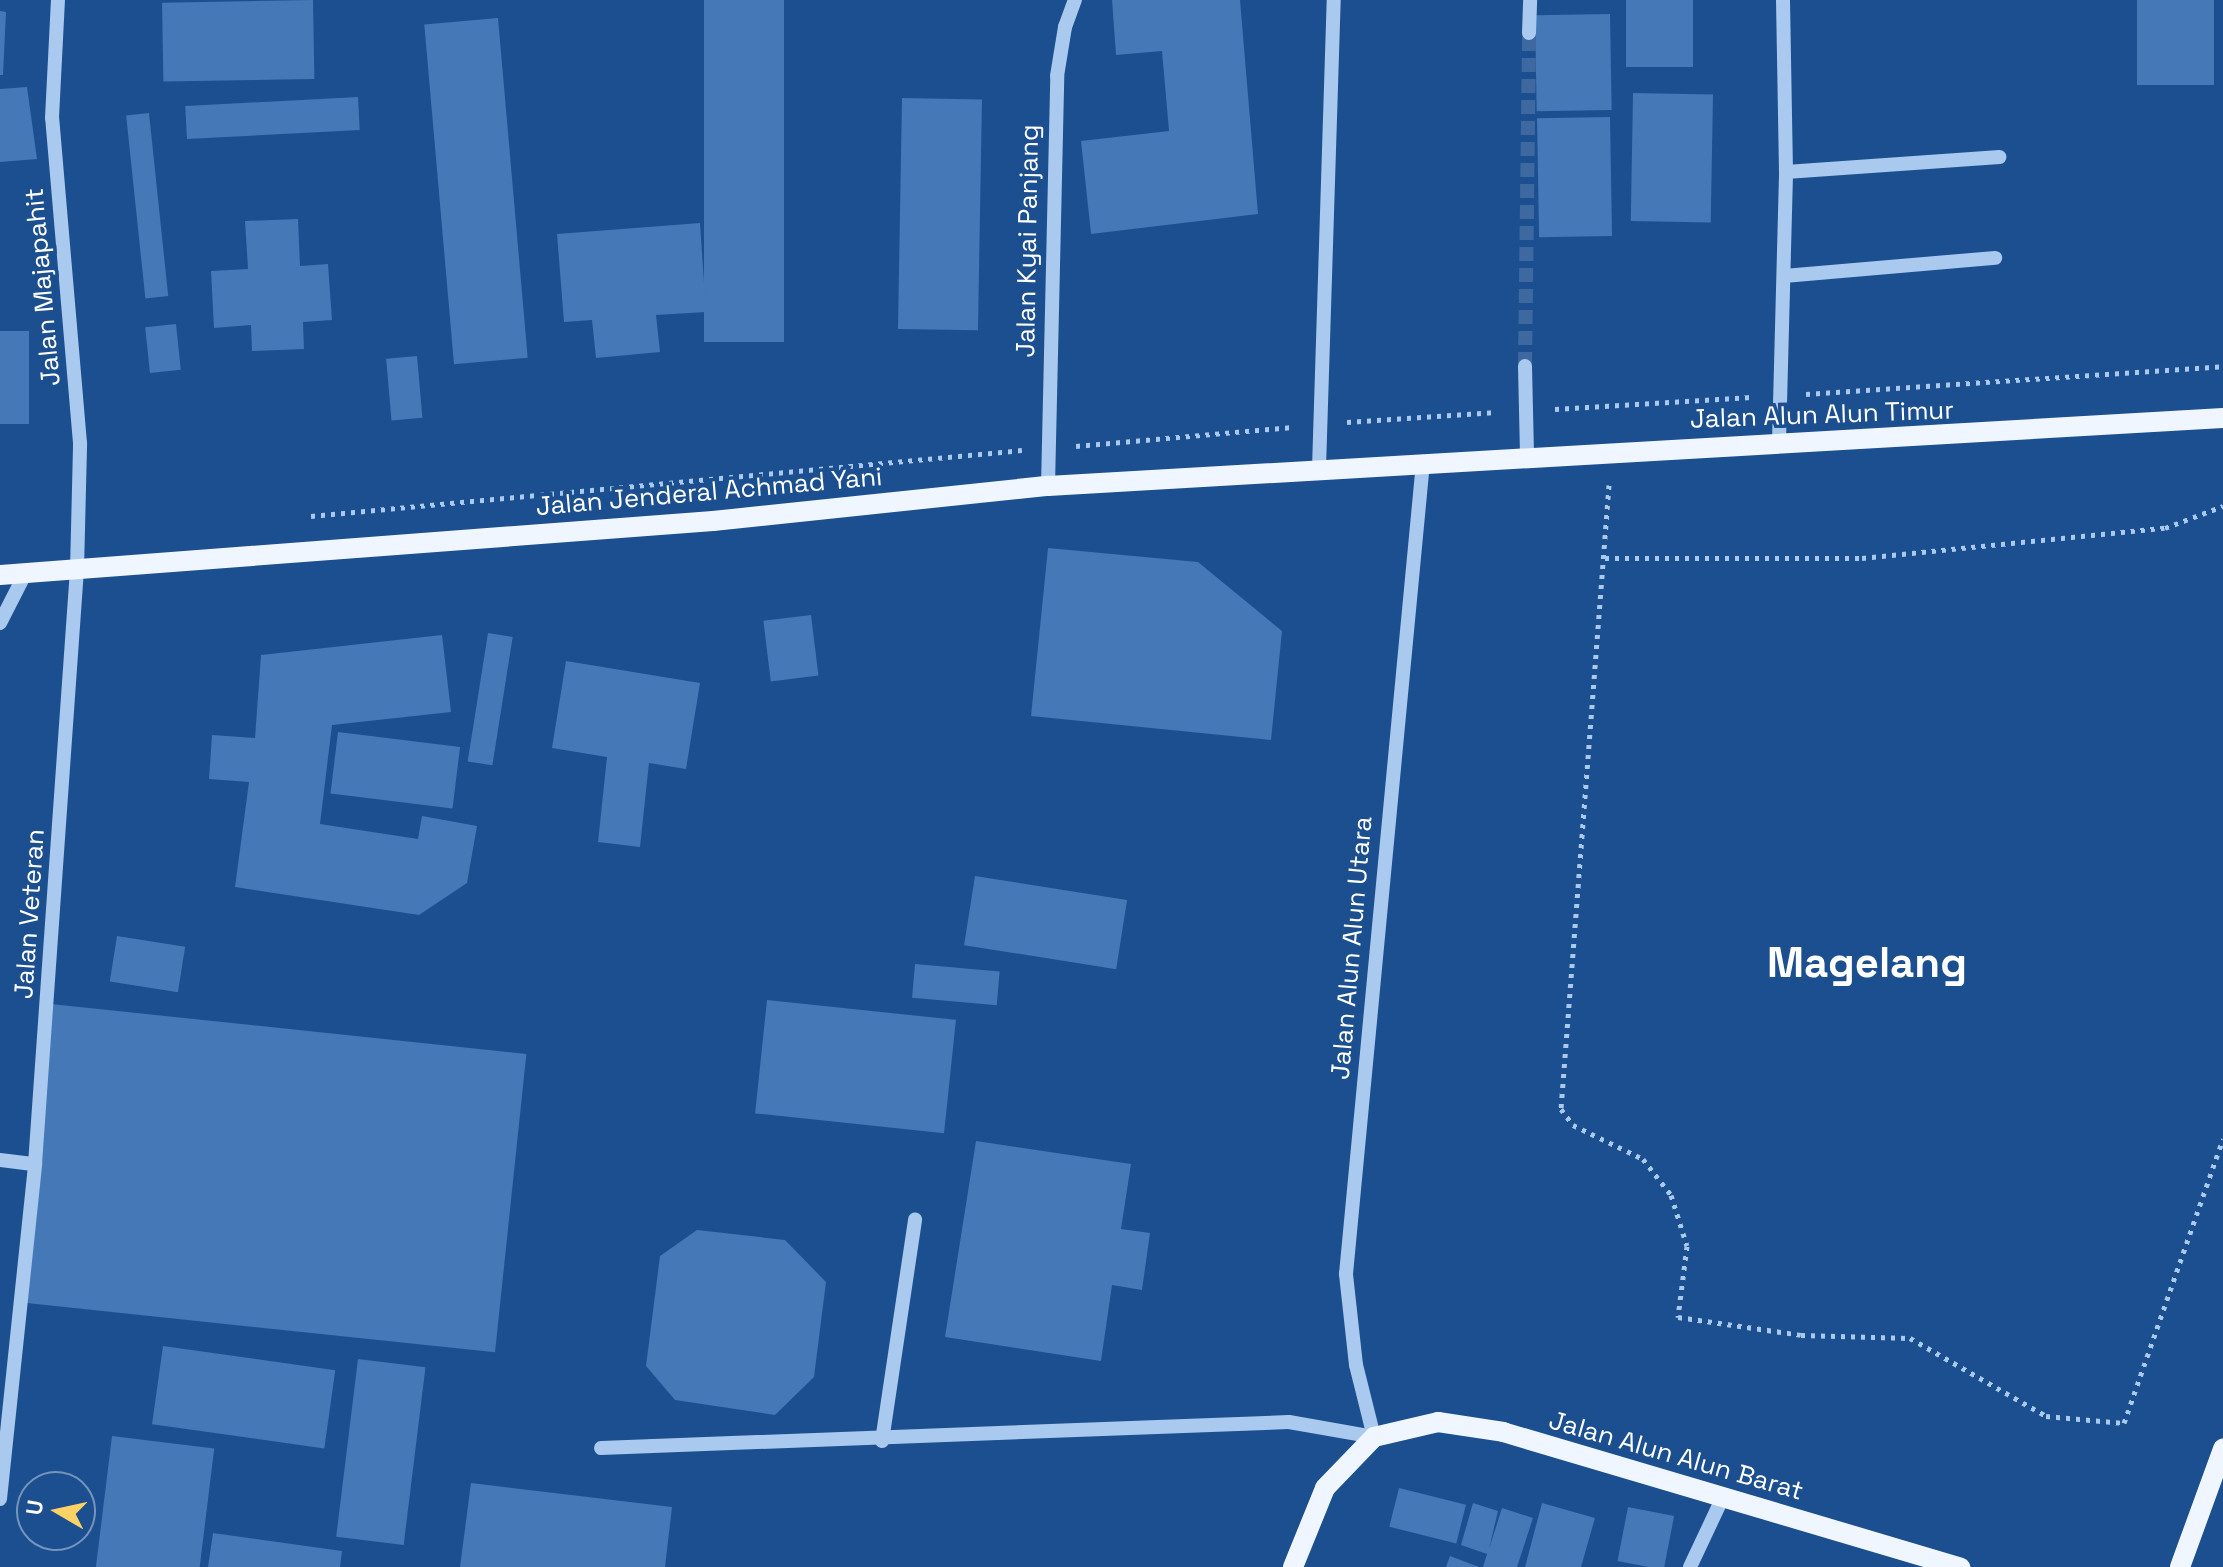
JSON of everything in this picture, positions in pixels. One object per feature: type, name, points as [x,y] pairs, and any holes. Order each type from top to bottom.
[{"type":"main road","name":"Jalan Alun Alun Timur","points":[[1423,462],[2223,418]]},
{"type":"main road","name":"Jalan Jenderal Achmad Yani","points":[[0,575],[713,521],[1048,486],[1423,462]]},
{"type":"main road","name":"Jalan Alun Alun Barat","points":[[1374,1437],[1438,1422],[1503,1432],[1723,1497],[1919,1561],[1960,1567]]},
{"type":"main road","points":[[1293,1567],[1325,1488],[1374,1437]]},
{"type":"main road","points":[[2180,1567],[2223,1449]]},
{"type":"street","name":"Jalan Majapahit","points":[[58,0],[52,118],[80,443],[77,570]]},
{"type":"street","name":"Jalan Kyai Panjang","points":[[1048,486],[1057,76],[1065,27],[1075,0]]},
{"type":"street","points":[[1319,468],[1334,0]]},
{"type":"street","points":[[1529,33],[1530,0]]},
{"type":"street","points":[[1779,442],[1786,172],[1783,0]]},
{"type":"street","points":[[1786,172],[1999,157]]},
{"type":"street","points":[[1784,276],[1995,258]]},
{"type":"street","points":[[1525,366],[1527,455]]},
{"type":"street","name":"Jalan Alun Alun Utara","points":[[1374,1437],[1356,1365],[1346,1274],[1423,462]]},
{"type":"street","name":"Jalan Veteran","points":[[0,1499],[3,1412],[35,1164],[77,570]]},
{"type":"street","points":[[0,623],[26,572]]},
{"type":"street","points":[[0,1160],[35,1164]]},
{"type":"street","points":[[882,1441],[915,1219]]},
{"type":"street","points":[[601,1448],[882,1441],[1289,1422],[1374,1437]]},
{"type":"street","points":[[1690,1567],[1723,1497]]},
{"type":"path","points":[[1611,451],[1561,1109],[1573,1125],[1643,1159],[1671,1195],[1687,1246],[1678,1317],[1801,1335],[1910,1338],[2046,1416],[2124,1423],[2223,1139]]},
{"type":"path","points":[[1605,558],[1862,558],[2165,528],[2223,506]]},
{"type":"building","points":[[313,0],[314,79],[163,82],[162,3]]},
{"type":"building","points":[[704,0],[784,0],[784,342],[704,342]]},
{"type":"building","points":[[1112,0],[1240,0],[1258,214],[1091,234],[1081,141],[1169,131],[1162,51],[1116,55]]},
{"type":"building","points":[[1626,0],[1693,0],[1693,67],[1626,67]]},
{"type":"building","points":[[2137,0],[2214,0],[2214,85],[2137,85]]},
{"type":"building","points":[[0,11],[6,12],[3,75],[0,75]]},
{"type":"building","points":[[1610,14],[1612,110],[1537,111],[1535,15]]},
{"type":"building","points":[[498,18],[528,358],[454,364],[424,24]]},
{"type":"building","points":[[27,87],[37,159],[0,162],[0,89]]},
{"type":"building","points":[[1633,93],[1713,94],[1711,222],[1631,221]]},
{"type":"building","points":[[358,97],[360,130],[187,139],[185,106]]},
{"type":"building","points":[[902,98],[982,99],[978,330],[898,329]]},
{"type":"building","points":[[149,113],[168,296],[145,298],[126,115]]},
{"type":"building","points":[[1610,117],[1612,236],[1539,237],[1537,118]]},
{"type":"building","points":[[298,219],[300,266],[328,264],[332,320],[303,322],[304,349],[252,351],[251,325],[214,328],[211,271],[248,269],[245,221]]},
{"type":"building","points":[[700,223],[706,312],[656,315],[660,352],[596,358],[592,320],[564,322],[557,234]]},
{"type":"building","points":[[176,324],[181,370],[150,373],[145,327]]},
{"type":"building","points":[[0,331],[29,331],[29,424],[0,424]]},
{"type":"building","points":[[417,356],[422,418],[392,420],[386,359]]},
{"type":"building","points":[[1048,548],[1198,562],[1282,631],[1271,740],[1031,716]]},
{"type":"building","points":[[811,615],[818,676],[771,681],[763,621]]},
{"type":"building","points":[[488,633],[513,637],[492,765],[468,761]]},
{"type":"building","points":[[442,635],[451,712],[332,725],[320,824],[418,839],[422,816],[477,826],[467,883],[419,915],[235,887],[249,782],[209,779],[212,735],[255,738],[261,655]]},
{"type":"building","points":[[566,661],[700,683],[686,769],[649,763],[640,847],[598,842],[607,757],[552,748]]},
{"type":"building","points":[[338,732],[460,747],[453,809],[330,794]]},
{"type":"building","points":[[975,876],[1127,900],[1116,969],[964,945]]},
{"type":"building","points":[[117,936],[185,947],[178,992],[110,981]]},
{"type":"building","points":[[915,964],[1000,971],[997,1005],[912,998]]},
{"type":"building","points":[[767,1000],[956,1020],[944,1133],[755,1113]]},
{"type":"building","points":[[51,1004],[526,1054],[495,1352],[20,1302]]},
{"type":"building","points":[[976,1141],[1131,1164],[1121,1229],[1150,1233],[1142,1290],[1112,1285],[1101,1361],[945,1337]]},
{"type":"building","points":[[697,1230],[785,1240],[826,1282],[814,1377],[775,1415],[675,1400],[646,1366],[660,1256]]},
{"type":"building","points":[[163,1346],[335,1370],[324,1448],[152,1424]]},
{"type":"building","points":[[358,1359],[425,1367],[404,1545],[336,1537]]},
{"type":"building","points":[[112,1436],[214,1449],[200,1567],[96,1567]]},
{"type":"building","points":[[471,1483],[672,1507],[665,1567],[460,1567]]},
{"type":"building","points":[[1399,1488],[1466,1505],[1456,1544],[1389,1527]]},
{"type":"building","points":[[1473,1503],[1498,1511],[1489,1549],[1502,1508],[1533,1518],[1517,1567],[1483,1567],[1487,1554],[1461,1545]]},
{"type":"building","points":[[1542,1503],[1595,1518],[1581,1567],[1525,1567]]},
{"type":"building","points":[[1628,1507],[1674,1516],[1664,1567],[1618,1561]]},
{"type":"building","points":[[213,1533],[342,1551],[340,1567],[208,1567]]},
{"type":"building","points":[[1450,1556],[1479,1567],[1446,1567]]},
{"type":"tunnel","points":[[1525,366],[1529,33]]},
{"type":"district","name":"Magelang","points":[[1867,963]]}]
